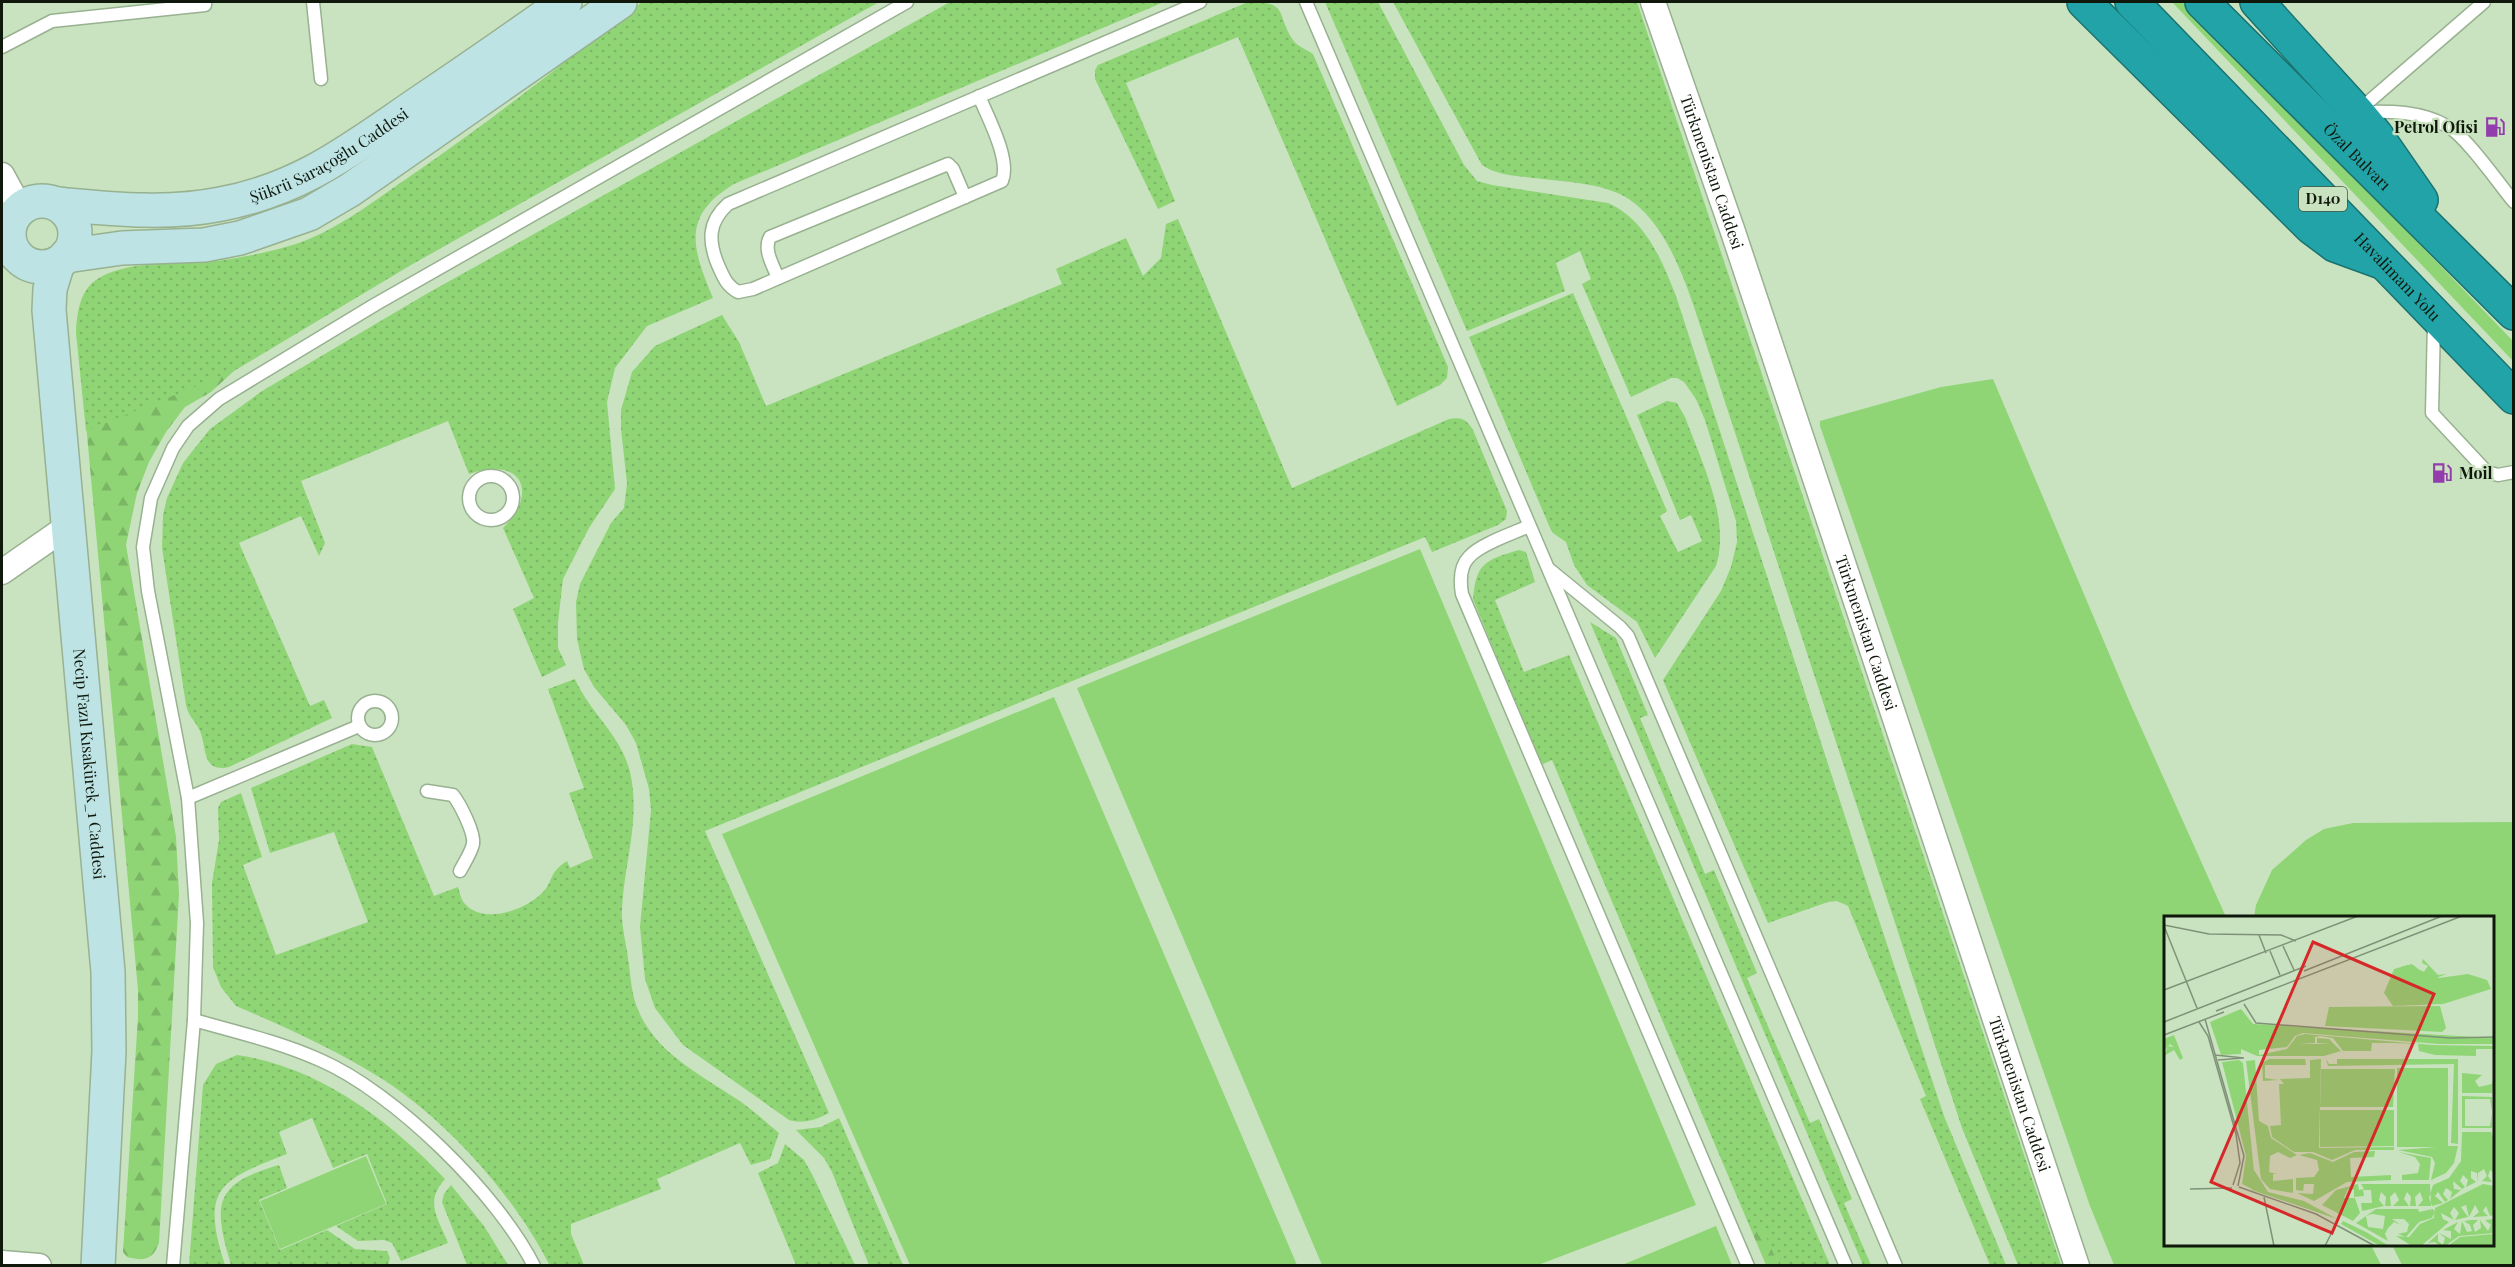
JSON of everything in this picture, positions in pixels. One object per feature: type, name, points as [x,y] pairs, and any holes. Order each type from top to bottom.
[{"type":"highway","points":[[2084,2],[2311,227],[2335,245],[2385,263]]},
{"type":"highway","name":"Havalimanı Yolu","points":[[2132,2],[2514,397]]},
{"type":"highway","name":"Özal Bulvarı","points":[[2202,2],[2469,271],[2514,313]]},
{"type":"highway","points":[[2257,2],[2376,135],[2469,271]]},
{"type":"street","name":"Şükrü Saraçoğlu Caddesi","points":[[20,208],[36,200],[45,200],[57,204],[129,211],[184,209],[254,197],[298,181],[356,146],[565,2]]},
{"type":"street","points":[[2,175],[20,208],[14,215],[8,232],[12,250],[18,257],[33,266],[42,267],[62,260],[122,248],[204,245],[248,236],[309,214],[350,190],[620,2]]},
{"type":"street","name":"Türkmenistan Caddesi","points":[[1653,2],[1732,229],[2077,1266]]},
{"type":"street","points":[[57,204],[68,214],[75,231],[74,240],[62,260]]},
{"type":"street","name":"Necip Fazıl Kısakürek_1 Caddesi","points":[[62,260],[50,289],[49,310],[108,972],[109,1072],[98,1266]]},
{"type":"street","points":[[2,572],[68,526]]},
{"type":"street","points":[[2,1263],[39,1266]]},
{"type":"lane","points":[[2,47],[52,21],[205,5],[205,2]]},
{"type":"lane","points":[[313,2],[321,79]]},
{"type":"lane","points":[[173,1266],[194,1020],[197,923],[188,798],[148,591],[143,547],[151,498],[172,448],[188,426],[219,399],[376,304],[907,2]]},
{"type":"lane","points":[[979,96],[1004,160],[1006,172],[1002,181],[753,289],[738,292],[727,285],[711,249],[710,235],[720,211],[729,204],[979,96],[1200,2]]},
{"type":"lane","points":[[1306,2],[1846,1266]]},
{"type":"lane","points":[[2357,112],[2484,2]]},
{"type":"lane","points":[[2357,112],[2394,111],[2420,116],[2448,126],[2480,159],[2514,202]]},
{"type":"lane","points":[[778,278],[767,249],[770,237],[948,164],[953,169],[965,197]]},
{"type":"lane","points":[[2434,315],[2432,413],[2487,472],[2498,475],[2514,472]]},
{"type":"lane","points":[[1530,526],[1469,556],[1462,569],[1460,582],[1462,594],[1748,1266]]},
{"type":"lane","points":[[1547,567],[1628,636],[1896,1266]]},
{"type":"lane","points":[[188,798],[359,726]]},
{"type":"lane","points":[[427,791],[453,795],[472,833],[473,844],[460,871]]},
{"type":"lane","points":[[194,1020],[312,1057],[361,1084],[402,1114],[482,1189],[513,1229],[534,1266]]},
{"type":"green space","points":[[642,2],[879,2],[411,265],[234,371],[86,431],[76,326],[82,297],[96,280],[121,269],[135,266],[232,259],[286,247],[322,233],[360,211],[468,135]]},
{"type":"green space","points":[[950,2],[1164,2],[734,184],[705,208],[696,234],[696,248],[713,298],[647,326],[615,368],[607,402],[615,489],[589,528],[563,579],[558,622],[558,648],[566,665],[542,677],[513,609],[534,598],[503,528],[521,501],[522,489],[519,480],[512,473],[501,470],[486,470],[469,474],[448,421],[301,481],[325,543],[319,556],[301,516],[239,543],[310,706],[324,700],[332,718],[229,767],[220,768],[209,762],[200,731],[186,705],[162,548],[163,515],[167,498],[183,463],[210,429],[262,391],[428,293]]},
{"type":"green space","points":[[1248,2],[1270,4],[1276,7],[1293,40],[1313,54],[1448,367],[1447,378],[1440,385],[1397,406],[1238,37],[1126,83],[1175,201],[1158,209],[1095,79],[1095,70],[1098,65]]},
{"type":"green space","points":[[1325,2],[1378,2],[1464,165],[1477,181],[1608,203],[1632,219],[1651,242],[1676,296],[1944,1116],[2006,1265],[1990,1265],[1920,1099],[1926,1096],[1848,906],[1837,901],[1828,902],[1768,923],[1663,680],[1721,591],[1731,567],[1737,542],[1736,521],[1705,420],[1696,399],[1684,382],[1677,378],[1671,378],[1631,397],[1582,284],[1591,279],[1580,251],[1556,263],[1565,291],[1467,331]]},
{"type":"green space","points":[[1393,2],[1637,2],[2061,1265],[2018,1265],[1962,1128],[1695,310],[1675,259],[1656,226],[1644,212],[1630,200],[1615,192],[1571,182],[1503,174],[1482,165]]},
{"type":"green space","points":[[2172,2],[2186,2],[2513,341],[2513,361]]},
{"type":"green space","points":[[1178,219],[1292,488],[1449,419],[1457,418],[1466,421],[1473,430],[1507,511],[1506,519],[1498,525],[1432,552],[1425,537],[705,831],[829,1113],[809,1121],[789,1120],[683,1045],[655,1008],[645,979],[640,927],[651,810],[649,789],[636,743],[626,725],[594,687],[584,669],[577,639],[576,602],[580,584],[611,523],[624,508],[627,483],[621,410],[632,372],[655,346],[722,315],[739,342],[766,406],[1062,284],[1056,269],[1126,238],[1143,276],[1161,258],[1166,224]]},
{"type":"green space","points":[[1573,293],[1667,511],[1660,516],[1678,552],[1702,541],[1691,515],[1680,520],[1637,415],[1667,401],[1677,403],[1685,417],[1706,471],[1717,510],[1720,548],[1716,566],[1655,658],[1637,622],[1587,585],[1574,565],[1566,542],[1550,528],[1469,337]]},
{"type":"green space","points":[[234,371],[211,392],[185,407],[166,432],[149,462],[137,493],[126,545],[176,837],[179,894],[159,1243],[150,1256],[138,1259],[127,1257],[123,1252],[138,990],[83,391]]},
{"type":"green space","points":[[1993,379],[2130,703],[2226,916],[2164,916],[2164,1246],[2372,1246],[2381,1265],[2114,1265],[2090,1206],[1820,426],[1820,421],[1941,387]]},
{"type":"green space","points":[[1420,549],[1696,1205],[1538,1265],[1322,1265],[1077,688]]},
{"type":"green space","points":[[1519,550],[1526,552],[1535,582],[1495,600],[1524,672],[1569,655],[1830,1265],[1779,1265],[1763,1230],[1752,1232],[1552,760],[1541,765],[1473,599],[1477,577],[1485,564]]},
{"type":"green space","points":[[1590,622],[1616,638],[1648,715],[1640,718],[1705,874],[1714,870],[1757,973],[1747,978],[1810,1123],[1819,1119],[1852,1199],[1844,1203],[1871,1265],[1863,1265]]},
{"type":"green space","points":[[575,679],[589,703],[613,735],[630,772],[634,807],[622,915],[636,1006],[647,1028],[671,1054],[744,1104],[779,1133],[770,1159],[751,1165],[740,1143],[657,1179],[661,1189],[571,1224],[571,1234],[584,1265],[550,1266],[535,1239],[498,1186],[453,1136],[429,1114],[379,1077],[345,1057],[236,1006],[221,987],[213,967],[212,883],[219,840],[218,808],[221,802],[241,793],[262,857],[243,865],[276,955],[368,922],[334,832],[270,853],[251,788],[352,744],[372,747],[434,896],[458,887],[465,904],[483,914],[505,913],[526,905],[542,893],[556,870],[567,861],[570,868],[593,858],[569,793],[584,788],[548,689]]},
{"type":"green space","points":[[1054,697],[1297,1265],[910,1265],[722,834]]},
{"type":"green space","points":[[2513,822],[2513,1265],[2402,1265],[2392,1246],[2494,1246],[2494,916],[2254,916],[2256,905],[2272,870],[2306,840],[2324,829],[2353,823]]},
{"type":"green space","points":[[237,1055],[267,1061],[324,1084],[351,1099],[400,1136],[445,1179],[435,1195],[434,1203],[437,1218],[448,1243],[401,1261],[392,1243],[384,1240],[358,1241],[336,1226],[387,1204],[367,1154],[333,1168],[312,1118],[279,1132],[287,1154],[246,1171],[231,1180],[222,1190],[216,1203],[215,1219],[225,1265],[189,1265],[203,1085],[216,1064]]},
{"type":"green space","points":[[839,1118],[903,1265],[869,1265],[832,1172],[824,1158],[796,1130],[821,1127]]},
{"type":"green space","points":[[785,1144],[804,1160],[855,1265],[796,1265],[758,1173],[778,1163]]},
{"type":"green space","points":[[366,1156],[386,1204],[280,1249],[260,1201]]},
{"type":"green space","points":[[279,1165],[287,1188],[259,1200],[280,1250],[327,1230],[355,1249],[387,1251],[390,1258],[388,1265],[231,1265],[222,1226],[221,1212],[224,1199],[230,1189],[241,1180]]},
{"type":"green space","points":[[451,1185],[484,1226],[508,1265],[467,1265],[442,1202],[444,1194]]},
{"type":"green space","points":[[1716,1226],[1732,1265],[1622,1265]]},
{"type":"green space","points":[[1763,1229],[1779,1265],[1766,1265],[1752,1232]]},
{"type":"place","name":"Petrol Ofisi","points":[[2495,127]]},
{"type":"place","name":"Moil","points":[[2442,473]]}]
